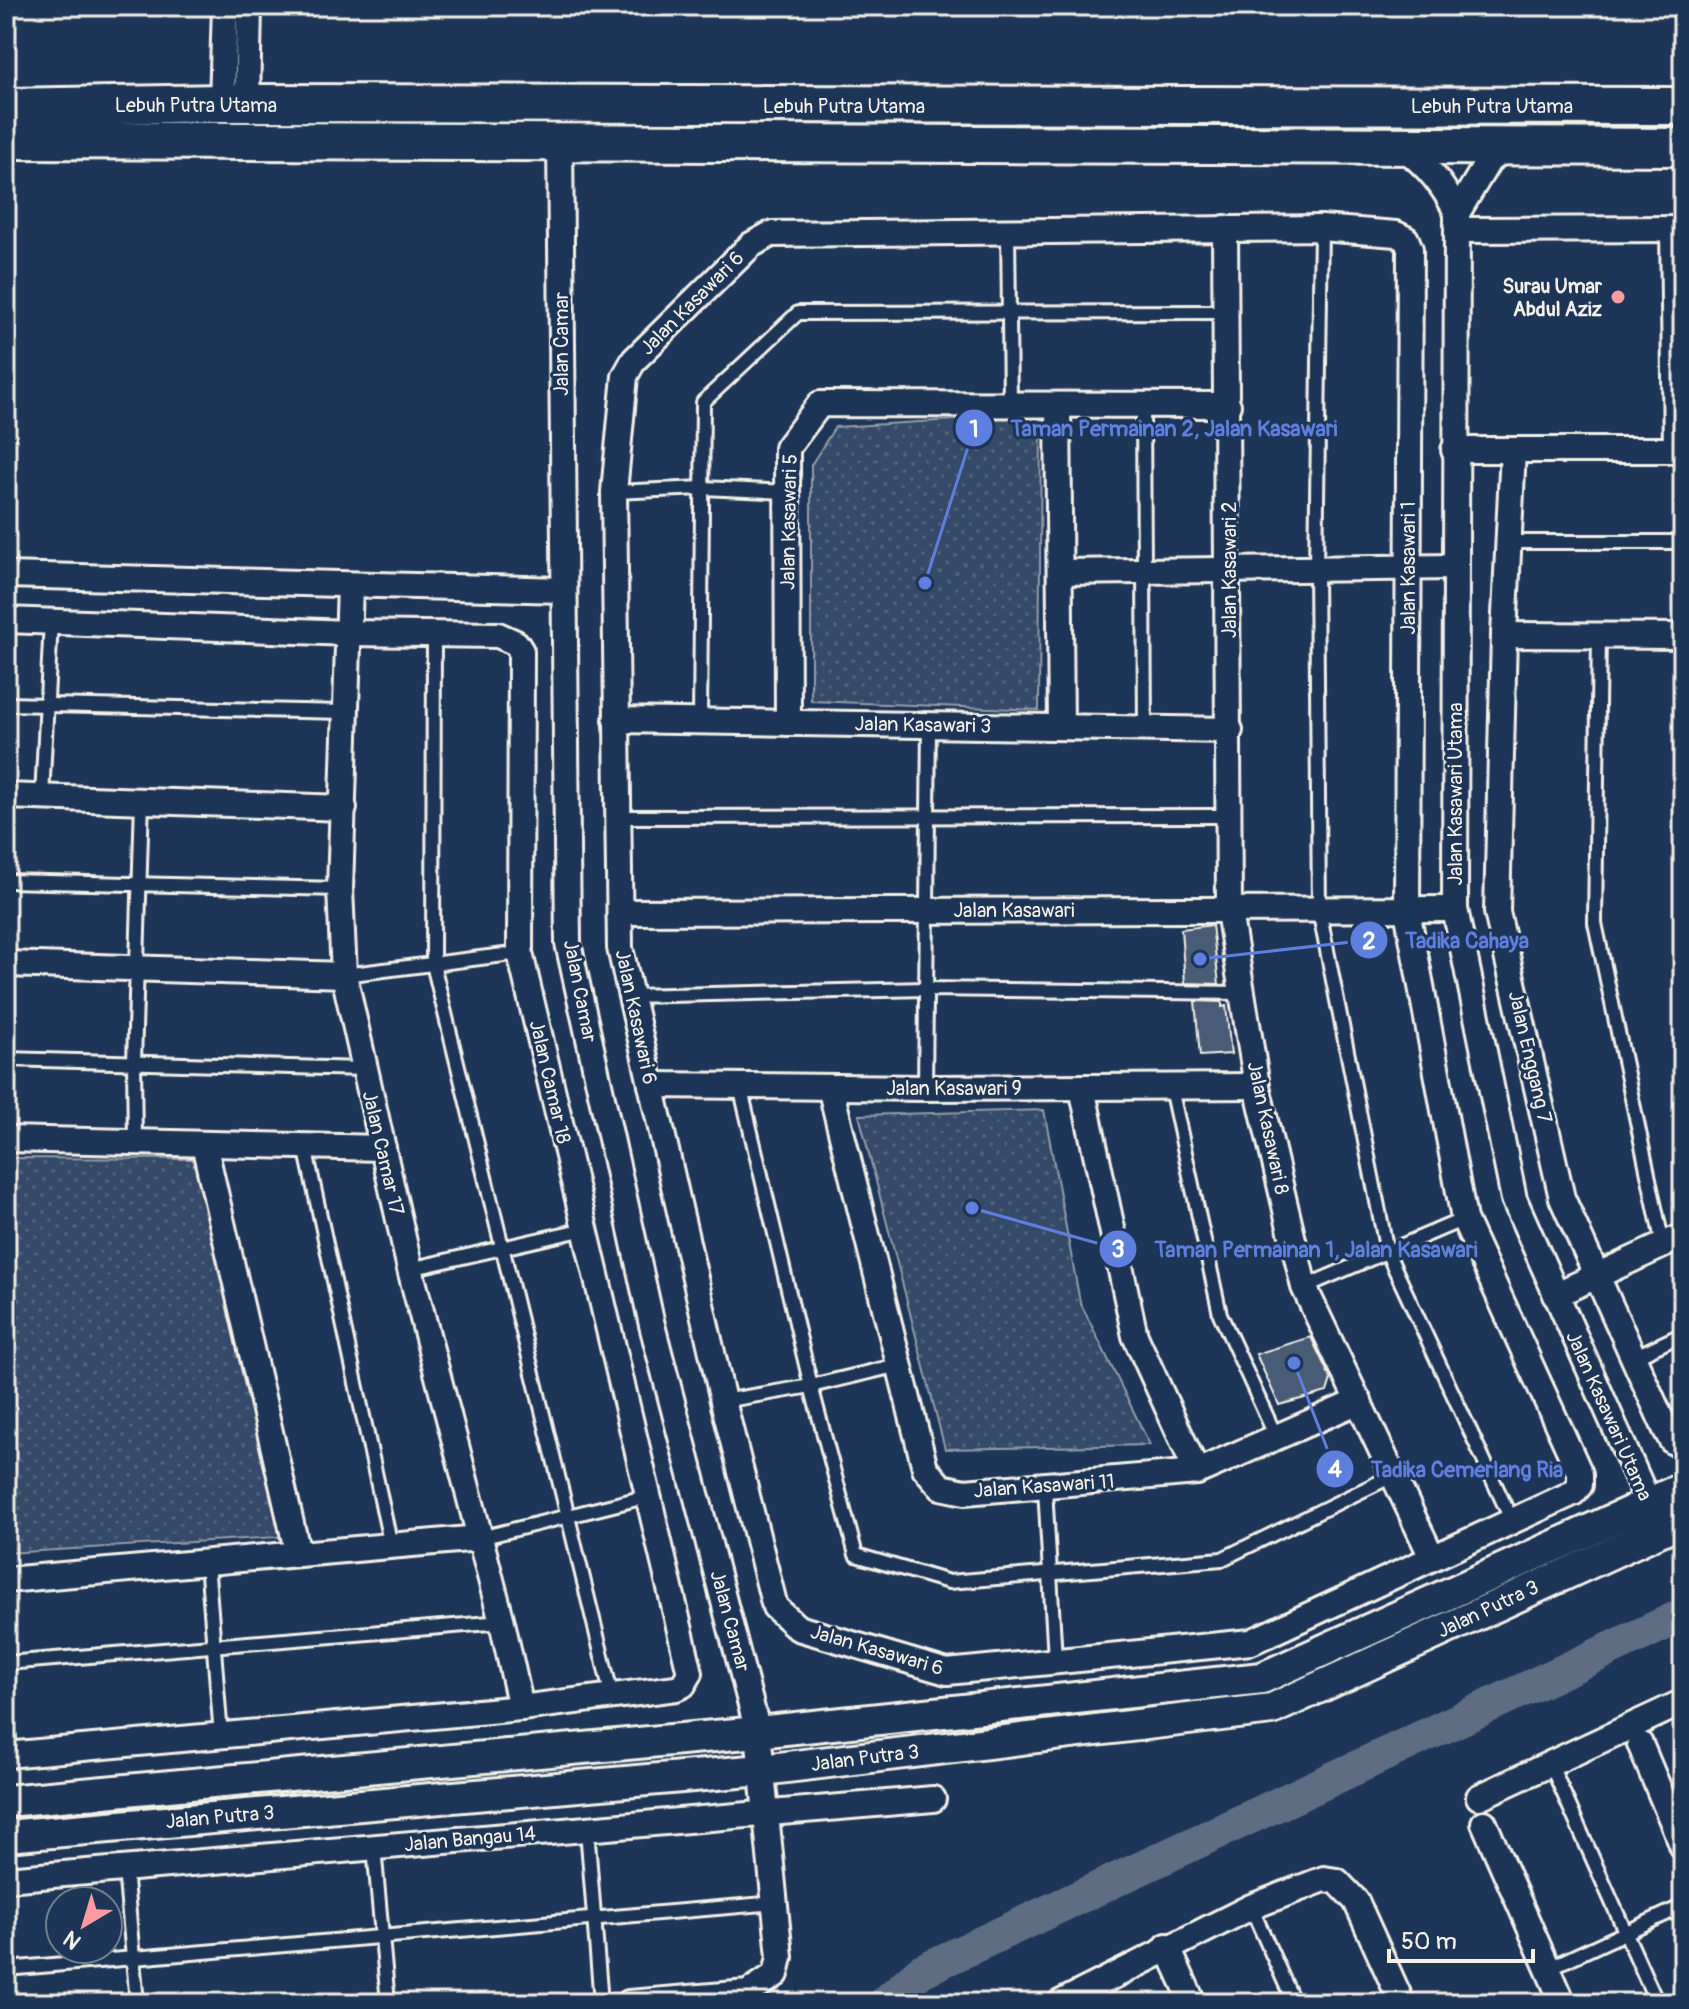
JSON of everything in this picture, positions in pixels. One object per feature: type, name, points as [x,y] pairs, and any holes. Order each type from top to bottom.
[{"type":"main road","name":"Lebuh Putra Utama","points":[[6,107],[235,103],[1683,106]]},
{"type":"main road","name":"Lebuh Putra Utama","points":[[6,140],[1683,147]]},
{"type":"street","points":[[225,6],[235,103]]},
{"type":"street","points":[[235,103],[249,6]]},
{"type":"street","name":"Jalan Camar","points":[[560,143],[568,943],[652,1325],[758,1732],[780,1957],[776,1974],[748,1993],[629,2003]]},
{"type":"street","points":[[1403,147],[1427,166],[1443,185],[1457,221]]},
{"type":"street","points":[[1457,221],[1489,160],[1507,148]]},
{"type":"street","points":[[1454,450],[1680,450],[1678,229],[1457,221]]},
{"type":"street","name":"Jalan Kasawari Utama","points":[[1457,221],[1453,567],[1455,909],[1514,1199],[1555,1295],[1664,1518]]},
{"type":"street","name":"Jalan Kasawari 6","points":[[1396,234],[1321,228],[1225,228],[782,232],[760,238],[629,368],[623,385],[614,492],[620,948],[723,1401],[775,1607],[789,1623],[947,1672],[1251,1642],[1431,1555],[1573,1493],[1580,1485],[1580,1474]]},
{"type":"street","name":"Jalan Kasawari 2","points":[[1225,228],[1229,911]]},
{"type":"street","name":"Jalan Kasawari 1","points":[[1396,234],[1406,239],[1410,249],[1407,910],[1464,1219],[1580,1474]]},
{"type":"street","name":"Jalan Kasawari 5","points":[[788,723],[787,448],[820,404],[1228,405]]},
{"type":"street","points":[[1058,405],[1061,727]]},
{"type":"street","name":"Jalan Enggang 7","points":[[1513,450],[1504,635],[1497,912],[1562,1198],[1666,1430],[1681,1447]]},
{"type":"street","points":[[1060,572],[1453,567]]},
{"type":"street","points":[[6,575],[563,590]]},
{"type":"street","name":"Jalan Camar 17","points":[[350,585],[340,889],[344,975],[410,1269],[502,1622],[521,1708]]},
{"type":"street","name":"Jalan Camar 18","points":[[6,620],[349,633],[498,635],[516,643],[521,651],[520,953],[690,1666],[688,1679],[676,1688],[612,1697]]},
{"type":"street","points":[[1504,635],[1683,636]]},
{"type":"street","name":"Jalan Kasawari 3","points":[[616,720],[1230,730]]},
{"type":"street","points":[[6,796],[344,808]]},
{"type":"street","name":"Jalan Kasawari","points":[[620,912],[1455,909]]},
{"type":"street","name":"Jalan Kasawari 8","points":[[1229,911],[1257,1086],[1304,1287],[1431,1555]]},
{"type":"street","points":[[6,964],[344,975]]},
{"type":"street","name":"Jalan Kasawari 9","points":[[651,1085],[925,1088],[1257,1086]]},
{"type":"street","name":"Jalan Kasawari 11","points":[[830,1087],[925,1468],[941,1487],[965,1492],[1045,1488],[1197,1472],[1359,1401]]},
{"type":"street","points":[[1082,1088],[1135,1336],[1197,1472]]},
{"type":"street","points":[[6,1139],[383,1148]]},
{"type":"street","points":[[204,1144],[298,1554]]},
{"type":"street","points":[[1555,1295],[1673,1241]]},
{"type":"street","name":"Jalan Putra 3","points":[[6,1836],[762,1770],[1272,1709],[1664,1518],[1683,1488]]},
{"type":"street","name":"Jalan Putra 3","points":[[6,1801],[758,1732],[1262,1678],[1664,1518]]},
{"type":"street","points":[[6,1580],[480,1538]]},
{"type":"street","points":[[8,1755],[612,1697]]},
{"type":"street","points":[[1479,1797],[1683,1702]]},
{"type":"street","points":[[1640,1744],[1683,1847]]},
{"type":"street","name":"Jalan Bangau 14","points":[[6,1879],[933,1799]]},
{"type":"street","points":[[1484,1823],[1563,2003]]},
{"type":"street","points":[[1060,2003],[1167,1946],[1251,1907],[1312,1882],[1337,1881],[1356,1901],[1402,2003]]},
{"type":"street","points":[[1167,1946],[1193,2003]]},
{"type":"lane","points":[[1321,228],[1316,569],[1319,910],[1387,1252],[1512,1521]]},
{"type":"lane","points":[[1008,230],[1010,404]]},
{"type":"lane","points":[[700,721],[703,402],[798,313],[1226,312]]},
{"type":"lane","points":[[1143,405],[1145,729]]},
{"type":"lane","points":[[614,492],[703,488],[787,492]]},
{"type":"lane","points":[[1508,542],[1683,542]]},
{"type":"lane","points":[[42,797],[51,621]]},
{"type":"lane","points":[[434,633],[433,964],[612,1697]]},
{"type":"lane","points":[[1599,636],[1595,923],[1673,1241]]},
{"type":"lane","points":[[6,704],[345,712]]},
{"type":"lane","points":[[925,1088],[929,725]]},
{"type":"lane","points":[[135,1142],[134,1062],[142,800]]},
{"type":"lane","points":[[616,817],[1230,816]]},
{"type":"lane","points":[[6,881],[340,889]]},
{"type":"lane","points":[[344,975],[520,953]]},
{"type":"lane","points":[[630,996],[926,989],[1241,993]]},
{"type":"lane","points":[[6,1059],[364,1069]]},
{"type":"lane","points":[[740,1086],[811,1386],[856,1555],[949,1582],[1222,1559],[1394,1475]]},
{"type":"lane","points":[[1171,1088],[1220,1314],[1276,1437]]},
{"type":"lane","points":[[305,1146],[391,1546]]},
{"type":"lane","points":[[1304,1287],[1464,1219]]},
{"type":"lane","points":[[410,1269],[503,1251],[585,1229]]},
{"type":"lane","points":[[1632,1358],[1683,1334]]},
{"type":"lane","points":[[723,1401],[811,1386],[899,1365]]},
{"type":"lane","points":[[1045,1488],[1055,1659]]},
{"type":"lane","points":[[480,1538],[649,1496]]},
{"type":"lane","points":[[207,1562],[221,1736]]},
{"type":"lane","points":[[6,1663],[502,1622]]},
{"type":"lane","points":[[6,1707],[8,1755]]},
{"type":"lane","points":[[1550,1763],[1628,1931],[1657,2003]]},
{"type":"lane","points":[[587,1829],[601,2003]]},
{"type":"lane","points":[[374,1847],[388,2003]]},
{"type":"lane","points":[[125,1869],[137,2003]]},
{"type":"lane","points":[[6,1969],[775,1903]]},
{"type":"lane","points":[[1549,1968],[1683,1906]]},
{"type":"lane","points":[[1251,1907],[1294,2003]]},
{"type":"shaded area","points":[[1041,415],[1039,710],[811,701],[811,465],[835,427]]},
{"type":"shaded area","points":[[1044,1110],[1080,1302],[1150,1445],[945,1449],[859,1115]]},
{"type":"shaded area","points":[[6,1158],[193,1159],[294,1536],[6,1553]]},
{"type":"building","points":[[1212,925],[1219,984],[1185,983],[1181,929]]},
{"type":"building","points":[[1195,1001],[1222,1002],[1222,1007],[1226,1006],[1231,1054],[1200,1056]]},
{"type":"building","points":[[1311,1337],[1331,1379],[1327,1392],[1279,1405],[1256,1354]]},
{"type":"waterway","points":[[885,2003],[921,1971],[1683,1615]]},
{"type":"place","name":"Surau Umar Abdul Aziz","points":[[1618,297]]},
{"type":"place","name":"Taman Permainan 2, Jalan Kasawari","points":[[925,583]]},
{"type":"place","name":"Tadika Cahaya","points":[[1200,959]]},
{"type":"place","name":"Taman Permainan 1, Jalan Kasawari","points":[[972,1208]]},
{"type":"place","name":"Tadika Cemerlang Ria","points":[[1294,1363]]}]
